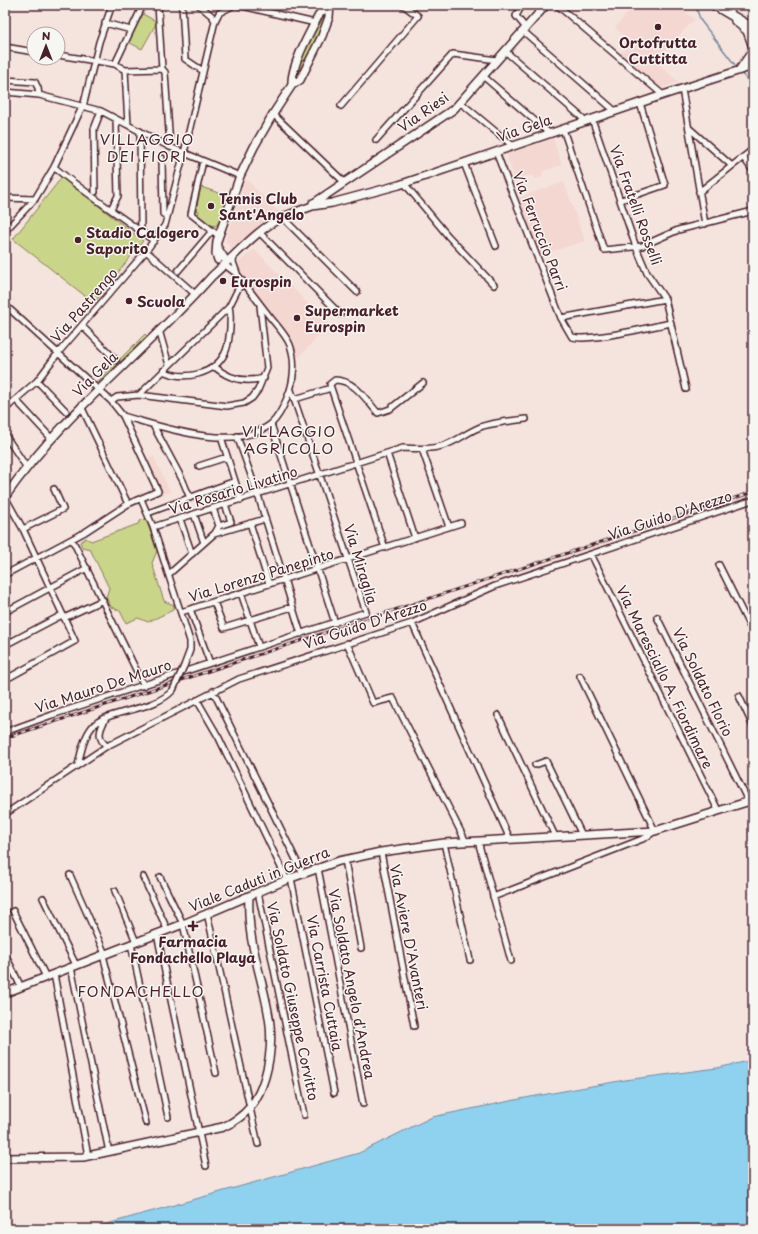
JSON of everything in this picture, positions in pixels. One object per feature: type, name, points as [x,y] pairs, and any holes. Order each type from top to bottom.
[{"type":"main road","points":[[717,6],[753,28]]},
{"type":"street","points":[[5,232],[44,188],[54,167],[82,106],[105,23],[112,5]]},
{"type":"street","points":[[115,64],[143,5]]},
{"type":"street","points":[[158,5],[162,69],[165,72],[170,147]]},
{"type":"street","points":[[182,5],[185,59],[203,71]]},
{"type":"street","points":[[199,5],[212,16],[215,21]]},
{"type":"street","points":[[215,21],[219,13],[234,5]]},
{"type":"street","points":[[238,5],[315,23]]},
{"type":"street","points":[[341,106],[418,16],[403,5]]},
{"type":"street","points":[[522,5],[516,16],[524,30],[616,111]]},
{"type":"street","name":"Via Riesi","points":[[314,205],[344,182],[454,109],[546,5]]},
{"type":"street","points":[[557,5],[663,94]]},
{"type":"street","points":[[717,6],[747,31],[753,47]]},
{"type":"street","points":[[292,85],[291,76],[294,67],[320,13],[329,7]]},
{"type":"street","points":[[124,416],[153,425],[221,437],[237,436],[255,432],[271,424],[282,411],[291,390],[293,362],[289,344],[237,274],[223,262],[217,247],[219,236],[240,176],[272,114],[292,85],[300,80],[314,54],[329,17],[329,7]]},
{"type":"street","name":"Via Pastrengo","points":[[7,408],[37,381],[58,353],[146,251],[165,225],[184,153],[215,21]]},
{"type":"street","points":[[105,23],[131,30]]},
{"type":"street","points":[[5,47],[26,51]]},
{"type":"street","points":[[740,69],[753,50]]},
{"type":"street","points":[[505,51],[589,120]]},
{"type":"street","points":[[376,140],[453,54],[497,60]]},
{"type":"street","points":[[66,56],[115,64],[125,70],[162,69]]},
{"type":"street","name":"Via Gela","points":[[5,497],[51,438],[98,389],[212,276],[223,262],[282,217],[314,205],[332,203],[404,183],[663,94],[753,66]]},
{"type":"street","points":[[125,70],[128,125]]},
{"type":"street","points":[[483,76],[549,133]]},
{"type":"street","points":[[5,80],[35,82],[39,95]]},
{"type":"street","points":[[682,89],[705,224]]},
{"type":"street","points":[[5,92],[39,95],[101,111],[170,147],[240,176]]},
{"type":"street","points":[[460,102],[513,146]]},
{"type":"street","points":[[621,200],[665,185],[640,103]]},
{"type":"street","points":[[95,192],[94,129],[101,111]]},
{"type":"street","points":[[272,114],[344,182]]},
{"type":"street","points":[[111,208],[118,196],[116,119]]},
{"type":"street","name":"Via Fratelli Rosselli","points":[[589,120],[621,200],[636,248],[648,273],[665,299],[686,389]]},
{"type":"street","points":[[689,128],[732,166]]},
{"type":"street","points":[[563,129],[604,250],[636,248],[678,230],[753,210]]},
{"type":"street","points":[[140,131],[141,231]]},
{"type":"street","points":[[699,192],[751,151]]},
{"type":"street","name":"Via Ferruccio Parri","points":[[496,152],[561,318],[572,337],[578,339],[671,323]]},
{"type":"street","points":[[743,157],[753,171]]},
{"type":"street","points":[[162,158],[163,214],[167,216]]},
{"type":"street","points":[[203,161],[191,214],[219,236]]},
{"type":"street","points":[[464,163],[496,246]]},
{"type":"street","points":[[54,167],[78,188],[111,208],[154,241]]},
{"type":"street","points":[[404,183],[448,236],[494,285]]},
{"type":"street","points":[[5,198],[35,199]]},
{"type":"street","points":[[282,217],[357,292]]},
{"type":"street","points":[[178,271],[212,231]]},
{"type":"street","points":[[260,233],[340,314]]},
{"type":"street","points":[[146,251],[194,294]]},
{"type":"street","points":[[235,254],[233,262],[237,274]]},
{"type":"street","points":[[139,395],[229,307],[238,289],[244,283]]},
{"type":"street","points":[[561,318],[665,299]]},
{"type":"street","points":[[111,401],[117,397],[139,395],[233,406],[244,403],[256,393],[264,378],[267,368],[260,304]]},
{"type":"street","points":[[5,305],[111,401],[124,416],[158,491],[128,504],[72,539],[8,573]]},
{"type":"street","points":[[163,371],[177,376],[190,376],[199,374],[214,366],[220,360],[227,348],[230,312],[229,307]]},
{"type":"street","points":[[82,326],[116,360]]},
{"type":"street","points":[[159,329],[169,364]]},
{"type":"street","points":[[214,366],[228,376],[251,380],[264,378]]},
{"type":"street","points":[[251,380],[254,384],[256,393]]},
{"type":"street","points":[[385,548],[330,384],[335,380],[348,382],[354,386],[378,413],[390,409],[423,383]]},
{"type":"street","points":[[37,381],[66,410]]},
{"type":"street","points":[[295,399],[331,388]]},
{"type":"street","name":"Via Miraglia","points":[[210,663],[366,612],[291,390]]},
{"type":"street","points":[[5,400],[7,408]]},
{"type":"street","points":[[16,400],[51,438]]},
{"type":"street","points":[[82,406],[128,504]]},
{"type":"street","name":"Via Rosario Livatino","points":[[153,527],[403,448],[422,449],[452,442],[464,434],[498,422],[526,419]]},
{"type":"street","points":[[271,424],[335,623]]},
{"type":"street","points":[[153,425],[183,481],[190,498]]},
{"type":"street","points":[[5,435],[27,468]]},
{"type":"street","points":[[237,436],[258,495],[301,634]]},
{"type":"street","points":[[221,437],[242,500]]},
{"type":"street","points":[[422,449],[449,527]]},
{"type":"street","points":[[387,453],[416,538]]},
{"type":"street","points":[[199,466],[227,457]]},
{"type":"street","points":[[148,513],[235,481]]},
{"type":"street","points":[[23,529],[63,509],[54,488]]},
{"type":"street","points":[[5,497],[23,529],[75,641],[10,677]]},
{"type":"street","points":[[78,765],[88,733],[96,723],[106,718],[156,702],[168,696],[173,690],[190,650],[190,641],[182,612],[148,513],[141,499]]},
{"type":"street","name":"Via Guido D'Arezzo","points":[[5,814],[107,746],[213,691],[257,672],[412,623],[495,586],[753,500]]},
{"type":"street","points":[[169,574],[214,534],[219,526],[231,522],[225,504]]},
{"type":"street","points":[[213,508],[219,526]]},
{"type":"street","points":[[194,514],[204,543]]},
{"type":"street","points":[[180,518],[192,554]]},
{"type":"street","points":[[214,534],[265,519]]},
{"type":"street","points":[[250,523],[269,584]]},
{"type":"street","name":"Via Lorenzo Panepinto","points":[[182,612],[284,579],[318,570],[461,523]]},
{"type":"street","points":[[72,539],[144,686]]},
{"type":"street","name":"Via Maresciallo A. Fiordimare","points":[[591,554],[718,810]]},
{"type":"street","points":[[719,565],[753,633]]},
{"type":"street","points":[[5,612],[87,568]]},
{"type":"street","points":[[241,593],[259,647]]},
{"type":"street","points":[[5,644],[103,600]]},
{"type":"street","points":[[214,602],[224,628],[292,607]]},
{"type":"street","points":[[190,609],[210,663]]},
{"type":"street","name":"Via Soldato Florio","points":[[657,617],[751,801]]},
{"type":"street","points":[[412,623],[510,838]]},
{"type":"street","points":[[347,643],[373,703],[393,698],[466,842]]},
{"type":"street","name":"Via Mauro De Mauro","points":[[5,732],[210,663]]},
{"type":"street","points":[[493,897],[645,838],[655,831],[580,676]]},
{"type":"street","points":[[213,691],[303,874]]},
{"type":"street","points":[[739,696],[753,726]]},
{"type":"street","name":"Via Carrista Cuttaia","points":[[197,700],[219,738],[289,879],[334,1093]]},
{"type":"street","points":[[498,715],[555,836]]},
{"type":"street","points":[[106,718],[100,729],[100,736],[103,743],[107,746]]},
{"type":"street","points":[[534,765],[546,761],[582,835]]},
{"type":"street","name":"Viale Caduti in Guerra","points":[[5,993],[183,924],[289,879],[345,860],[381,852],[444,843],[510,838],[655,831],[718,810],[751,801]]},
{"type":"street","points":[[478,841],[511,961]]},
{"type":"street","points":[[444,843],[470,960]]},
{"type":"street","name":"Via Aviere D'Avanteri","points":[[381,852],[414,1026]]},
{"type":"street","points":[[345,860],[361,948]]},
{"type":"street","name":"Via Soldato Angelo d'Andrea","points":[[318,868],[363,1104]]},
{"type":"street","points":[[70,875],[104,955],[146,1123]]},
{"type":"street","points":[[143,876],[167,929]]},
{"type":"street","points":[[160,876],[183,924],[216,1073]]},
{"type":"street","points":[[115,891],[134,943],[168,1117]]},
{"type":"street","name":"Via Soldato Giuseppe Corvitto","points":[[258,892],[304,1115]]},
{"type":"street","points":[[5,1158],[72,1158],[88,1156],[200,1132],[234,1122],[258,1099],[270,1061],[272,1030],[254,951],[249,919],[249,897]]},
{"type":"street","points":[[43,898],[74,966],[109,1152]]},
{"type":"street","points":[[13,911],[46,977]]},
{"type":"street","points":[[207,913],[258,1144]]},
{"type":"street","points":[[158,934],[206,1166]]},
{"type":"street","points":[[6,956],[21,987]]},
{"type":"street","points":[[54,974],[88,1156]]},
{"type":"shaded area","points":[[634,5],[681,5],[679,8],[695,19],[655,61],[679,82],[661,88],[620,54],[631,42],[615,28]]},
{"type":"shaded area","points":[[553,139],[562,165],[543,171],[542,177],[534,179],[532,175],[515,179],[506,154]]},
{"type":"shaded area","points":[[246,179],[280,213],[232,249],[225,240]]},
{"type":"shaded area","points":[[564,182],[585,241],[540,255],[517,198]]},
{"type":"shaded area","points":[[254,249],[329,325],[298,358],[285,332],[240,275],[239,262]]},
{"type":"shaded area","points":[[154,456],[170,492],[162,495],[146,459]]},
{"type":"green space","points":[[324,13],[326,14],[314,48],[295,77],[294,73]]},
{"type":"green space","points":[[143,14],[157,22],[142,49],[128,42]]},
{"type":"green space","name":"Stadio Calogero Saporito","points":[[62,177],[143,241],[94,303],[13,239]]},
{"type":"green space","name":"Tennis Club Sant'Angelo","points":[[201,187],[228,196],[220,220],[216,226],[207,224],[198,216],[199,211],[196,210]]},
{"type":"green space","points":[[145,334],[147,336],[97,385],[95,384]]},
{"type":"green space","points":[[146,519],[157,551],[152,563],[164,601],[174,605],[173,610],[148,622],[138,618],[126,623],[120,611],[111,607],[106,597],[109,588],[90,549],[82,547],[80,542],[86,538],[91,541],[138,524],[141,520]]},
{"type":"water","points":[[753,1060],[753,1229],[89,1229],[359,1153],[432,1117],[625,1080],[717,1068]]},
{"type":"waterway","points":[[695,5],[701,21],[735,65]]},
{"type":"waterway","points":[[742,74],[753,86]]},
{"type":"railway","points":[[5,738],[753,492]]},
{"type":"place","name":"Ortofrutta Cuttitta","points":[[658,27]]},
{"type":"place","name":"Tennis Club Sant'Angelo","points":[[211,206]]},
{"type":"place","name":"Stadio Calogero Saporito","points":[[78,240]]},
{"type":"place","name":"Eurospin","points":[[223,281]]},
{"type":"place","name":"Scuola","points":[[129,301]]},
{"type":"place","name":"Supermarket Eurospin","points":[[297,318]]},
{"type":"place","name":"Farmacia Fondachello Playa","points":[[193,926]]},
{"type":"district","name":"VILLAGGIO DEI FIORI","points":[[147,146]]},
{"type":"district","name":"VILLAGGIO AGRICOLO","points":[[289,438]]},
{"type":"district","name":"FONDACHELLO","points":[[141,990]]}]
